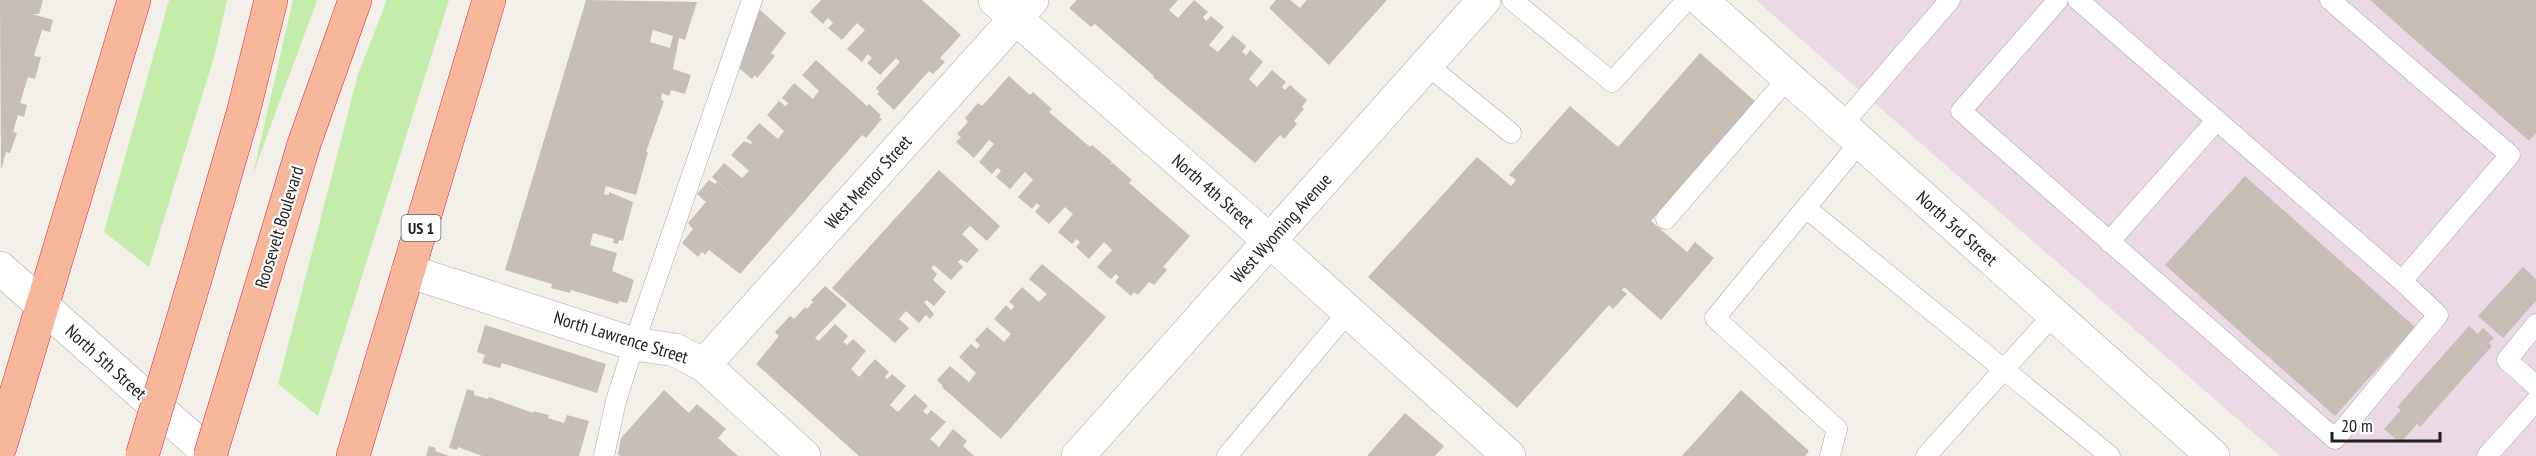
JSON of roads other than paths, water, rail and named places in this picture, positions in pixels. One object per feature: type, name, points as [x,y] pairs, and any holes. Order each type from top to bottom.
[{"type":"highway","points":[[0,447],[7,402],[43,306],[135,0]]},
{"type":"highway","points":[[142,456],[243,113],[271,0]]},
{"type":"highway","name":"Roosevelt Boulevard","points":[[211,456],[304,144],[355,0]]},
{"type":"highway","name":"US 1","points":[[353,456],[489,0]]},
{"type":"street","name":"West Wyoming Avenue","points":[[1078,456],[1484,0]]},
{"type":"street","name":"North 3rd Street","points":[[1701,0],[2213,456]]},
{"type":"street","name":"North 4th Street","points":[[1014,6],[1509,456]]},
{"type":"street","name":"West Mentor Street","points":[[704,365],[1014,6]]},
{"type":"street","name":"North 5th Street","points":[[0,268],[211,456]]},
{"type":"street","name":"North Lawrence Street","points":[[408,271],[634,344],[675,350],[704,365],[804,456]]},
{"type":"lane","points":[[604,456],[616,401],[634,344],[752,0]]},
{"type":"lane","points":[[1512,0],[1612,82],[1687,0]]},
{"type":"lane","points":[[1830,456],[1837,429],[1716,318],[1806,208],[1851,134],[1950,0]]},
{"type":"lane","points":[[2058,0],[1961,111],[2334,439],[2438,315],[2402,280],[2078,0]]},
{"type":"lane","points":[[2330,0],[2510,155],[2402,280]]},
{"type":"lane","points":[[1426,64],[1511,133]]},
{"type":"lane","points":[[1666,219],[1788,78]]},
{"type":"lane","points":[[2109,242],[2217,120]]},
{"type":"lane","points":[[1806,208],[2110,456]]},
{"type":"lane","points":[[1227,456],[1348,312]]},
{"type":"lane","points":[[1926,456],[2054,314]]},
{"type":"lane","points":[[2536,324],[2507,360],[2536,386]]},
{"type":"lane","points":[[2487,456],[2536,401]]}]
